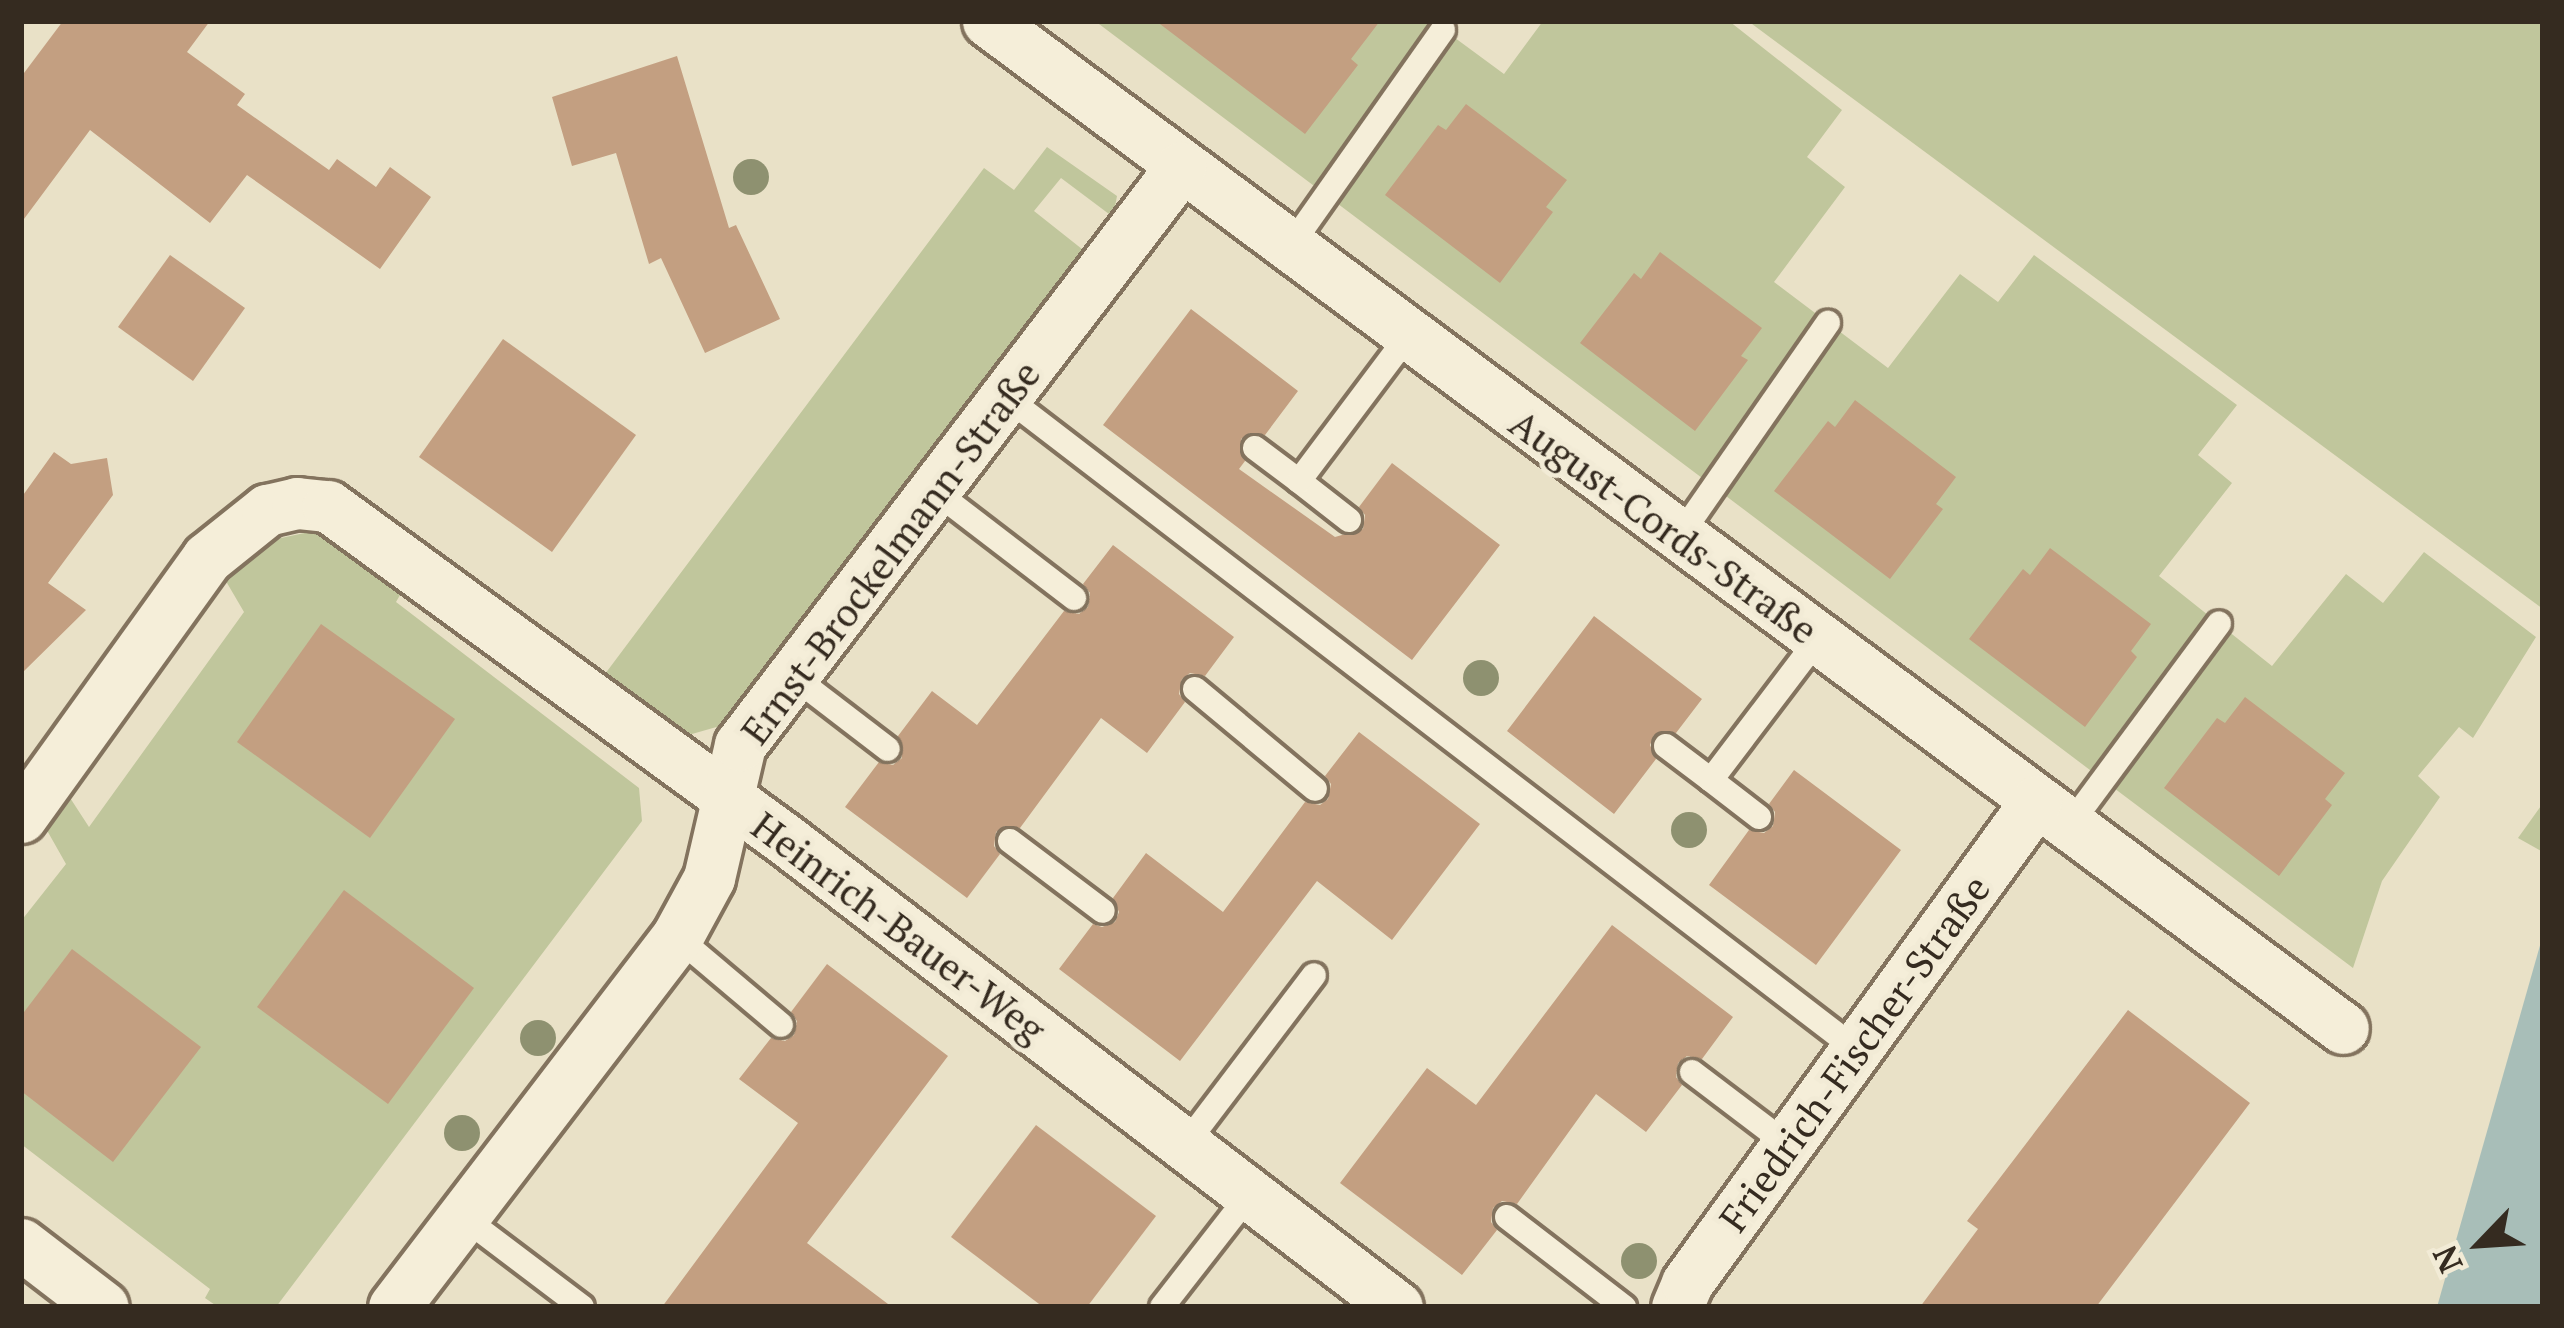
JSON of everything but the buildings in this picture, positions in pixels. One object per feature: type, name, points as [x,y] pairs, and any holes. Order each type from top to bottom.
[{"type":"street","name":"August-Cords-Straße","points":[[988,21],[2343,1028]]},
{"type":"street","name":"Ernst-Brockelmann-Straße","points":[[394,1307],[676,937],[709,878],[740,746],[1180,168]]},
{"type":"street","name":"Heinrich-Bauer-Weg","points":[[21,817],[207,558],[267,510],[297,502],[328,506],[725,795],[1397,1307]]},
{"type":"street","name":"Friedrich-Fischer-Straße","points":[[1677,1307],[1687,1283],[1857,1050],[2052,813]]},
{"type":"street","points":[[21,1244],[103,1307]]},
{"type":"lane","points":[[1289,248],[1443,29]]},
{"type":"lane","points":[[1679,537],[1828,323]]},
{"type":"lane","points":[[1299,481],[1408,336]]},
{"type":"lane","points":[[1007,398],[1857,1050]]},
{"type":"lane","points":[[1255,448],[1349,520]]},
{"type":"lane","points":[[936,493],[1074,598]]},
{"type":"lane","points":[[2052,813],[2219,623]]},
{"type":"lane","points":[[1711,780],[1818,639]]},
{"type":"lane","points":[[794,677],[888,749]]},
{"type":"lane","points":[[1195,689],[1315,789]]},
{"type":"lane","points":[[1666,746],[1759,817]]},
{"type":"lane","points":[[1010,841],[1103,911]]},
{"type":"lane","points":[[676,937],[781,1024]]},
{"type":"lane","points":[[1185,1145],[1314,975]]},
{"type":"lane","points":[[1692,1072],[1788,1144]]},
{"type":"lane","points":[[1162,1307],[1250,1194]]},
{"type":"lane","points":[[463,1216],[583,1307]]},
{"type":"lane","points":[[1508,1217],[1624,1307]]},
{"type":"green space","points":[[1095,21],[1432,21],[1504,74],[1543,21],[1729,21],[1842,110],[1807,157],[1845,187],[1774,282],[1888,368],[1960,274],[1998,302],[2034,255],[2237,405],[2198,455],[2232,483],[2159,576],[2272,666],[2346,574],[2383,603],[2424,552],[2536,637],[2473,738],[2459,727],[2418,776],[2440,797],[2382,881],[2353,968]]},
{"type":"green space","points":[[1748,21],[2543,21],[2543,609]]},
{"type":"green space","points":[[1047,147],[1117,196],[1113,217],[1061,178],[1034,211],[1087,253],[739,710],[720,726],[692,734],[659,729],[599,682],[984,168],[1014,190]]},
{"type":"green space","points":[[309,532],[353,542],[407,583],[396,602],[639,788],[642,821],[276,1307],[218,1307],[205,1298],[210,1289],[21,1144],[21,921],[66,864],[40,818],[63,787],[89,827],[244,612],[220,571],[267,541]]},
{"type":"green space","points":[[2543,803],[2543,852],[2518,838]]},
{"type":"water","points":[[2543,935],[2543,1307],[2437,1307]]}]
